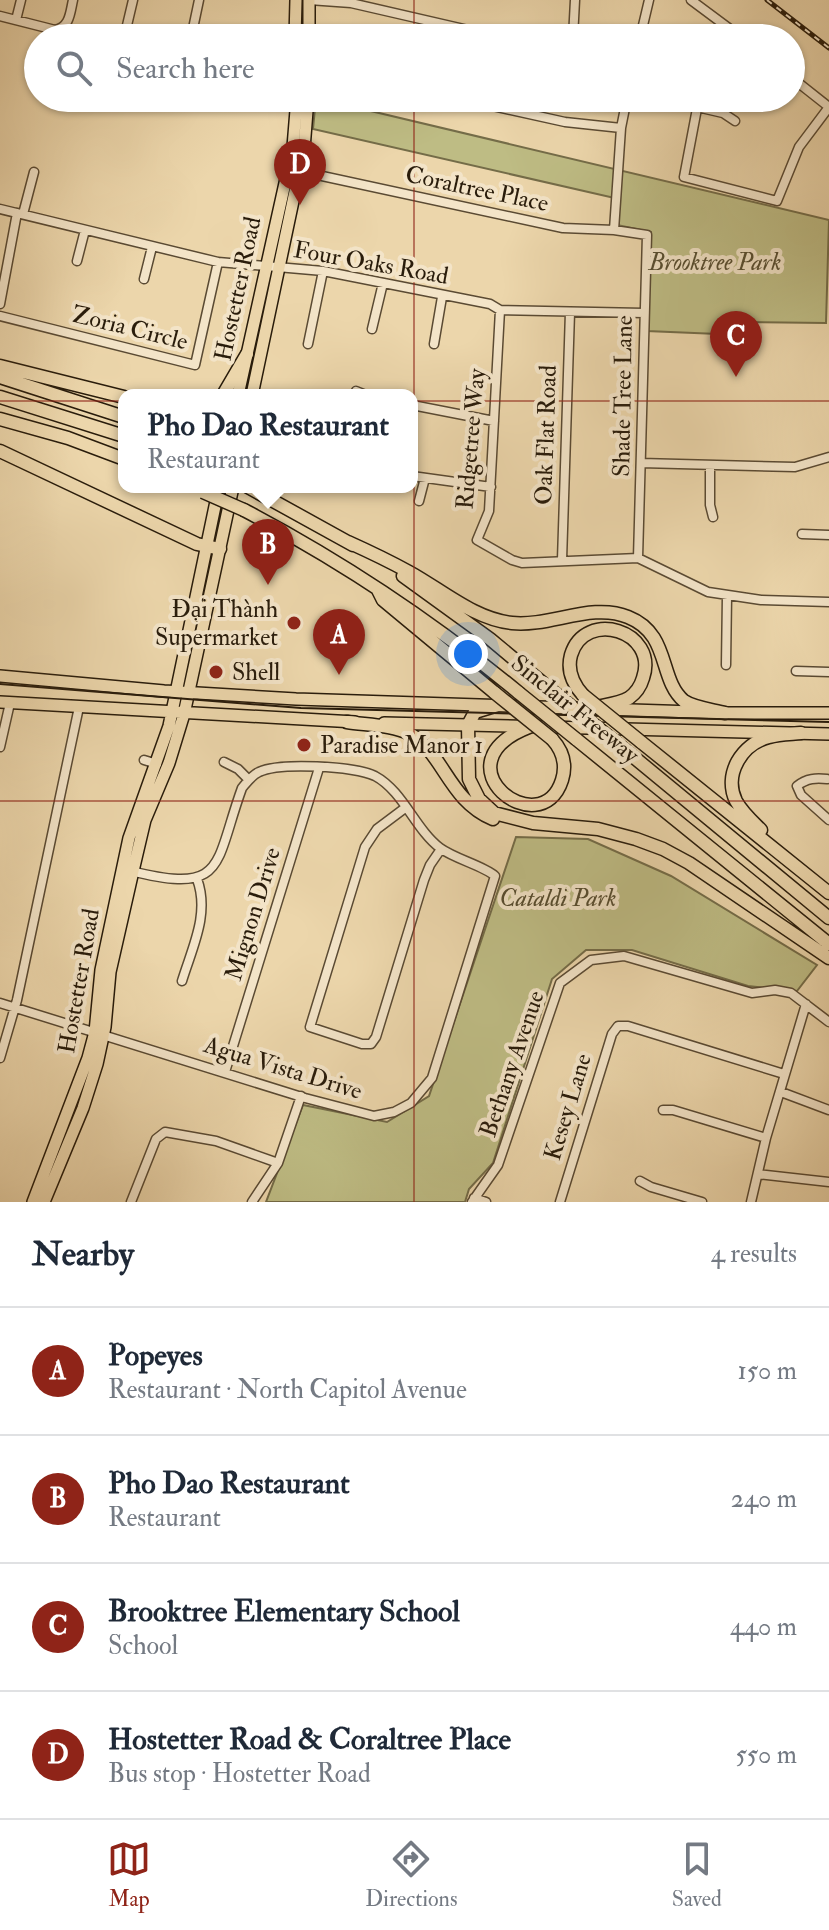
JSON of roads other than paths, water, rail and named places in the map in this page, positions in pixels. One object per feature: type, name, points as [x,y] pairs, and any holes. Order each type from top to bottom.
[{"type":"highway","points":[[227,389],[247,354]]},
{"type":"highway","points":[[0,366],[118,396]]},
{"type":"highway","points":[[0,377],[118,415]]},
{"type":"highway","points":[[0,397],[118,434]]},
{"type":"highway","points":[[0,419],[68,438],[118,457]]},
{"type":"highway","points":[[0,451],[213,548]]},
{"type":"highway","name":"Sinclair Freeway","points":[[206,493],[291,535],[374,584],[428,621],[829,944]]},
{"type":"highway","name":"Sinclair Freeway","points":[[258,493],[348,542],[442,604],[829,918]]},
{"type":"highway","points":[[348,542],[407,570],[471,610],[496,619],[532,623],[610,612],[632,618],[655,641],[676,690],[685,701],[725,713]]},
{"type":"highway","points":[[374,584],[383,600],[496,699],[552,739],[561,751],[565,764],[563,779],[555,793],[544,802],[528,805],[507,799],[497,789],[492,777],[493,755],[507,737],[529,727]]},
{"type":"highway","points":[[592,708],[629,698],[644,675],[645,662],[641,649],[632,637],[620,630],[606,628],[592,631],[572,651],[572,679],[583,695],[641,742],[806,874],[829,893]]},
{"type":"highway","points":[[496,699],[475,712],[468,725],[468,773],[474,793],[488,809],[501,816],[533,823]]},
{"type":"highway","points":[[347,722],[406,732],[420,743],[460,796],[478,811],[507,823],[598,829],[663,849],[829,958]]},
{"type":"highway","points":[[801,733],[772,736],[747,748],[734,767],[732,782],[735,798],[744,812],[806,874]]},
{"type":"main road","points":[[295,24],[296,0]]},
{"type":"main road","points":[[309,0],[309,24]]},
{"type":"main road","name":"Hostetter Road","points":[[239,389],[293,147],[296,112]]},
{"type":"main road","name":"Hostetter Road","points":[[253,389],[299,171],[308,112]]},
{"type":"main road","name":"Hostetter Road","points":[[128,870],[157,802],[184,714],[213,548],[218,493]]},
{"type":"main road","name":"Hostetter Road","points":[[44,1202],[83,1108],[100,1033],[101,970],[128,870],[135,816],[157,764],[213,548],[231,493]]},
{"type":"main road","points":[[0,676],[296,699],[496,699],[592,708],[829,713]]},
{"type":"main road","points":[[5,703],[347,722],[829,734]]},
{"type":"main road","name":"Hostetter Road","points":[[33,1202],[100,1033]]},
{"type":"street","points":[[16,20],[21,0]]},
{"type":"street","points":[[67,24],[73,0]]},
{"type":"street","points":[[127,24],[133,0]]},
{"type":"street","points":[[194,24],[199,0]]},
{"type":"street","points":[[309,0],[351,3],[442,24]]},
{"type":"street","points":[[574,24],[575,0]]},
{"type":"street","points":[[643,24],[649,0]]},
{"type":"street","points":[[691,0],[724,24]]},
{"type":"street","points":[[0,16],[32,24]]},
{"type":"street","points":[[696,112],[684,177],[777,201],[799,147],[829,107],[805,88]]},
{"type":"street","points":[[520,112],[565,122],[621,128]]},
{"type":"street","points":[[614,230],[624,112]]},
{"type":"street","points":[[721,112],[735,121]]},
{"type":"street","name":"Coraltree Place","points":[[299,171],[563,228],[647,235]]},
{"type":"street","points":[[0,304],[20,214],[34,172]]},
{"type":"street","name":"Four Oaks Road","points":[[0,209],[218,262],[323,271],[442,297],[490,304],[500,310],[644,313]]},
{"type":"street","points":[[77,261],[85,230]]},
{"type":"street","name":"Shade Tree Lane","points":[[638,558],[647,235]]},
{"type":"street","points":[[144,279],[152,247]]},
{"type":"street","name":"Zoria Circle","points":[[0,316],[195,365],[218,262]]},
{"type":"street","points":[[308,344],[323,271]]},
{"type":"street","points":[[372,329],[383,283]]},
{"type":"street","points":[[434,344],[442,297]]},
{"type":"street","name":"Ridgetree Way","points":[[500,310],[489,511],[477,540],[522,563],[638,558],[697,589],[727,596],[780,602],[829,602]]},
{"type":"street","name":"Oak Flat Road","points":[[562,560],[570,312]]},
{"type":"street","points":[[418,406],[494,421]]},
{"type":"street","points":[[641,463],[795,467],[829,457]]},
{"type":"street","points":[[710,465],[713,517]]},
{"type":"street","points":[[418,477],[491,487]]},
{"type":"street","points":[[419,501],[425,478]]},
{"type":"street","points":[[802,534],[829,535]]},
{"type":"street","points":[[726,665],[727,596]]},
{"type":"street","points":[[796,671],[829,672]]},
{"type":"street","points":[[0,747],[5,703]]},
{"type":"street","points":[[0,1058],[15,1008],[79,707]]},
{"type":"street","points":[[144,760],[157,764]]},
{"type":"street","points":[[224,762],[248,779]]},
{"type":"street","points":[[128,870],[170,880],[197,879],[210,871],[219,857],[242,788],[248,779],[260,771],[278,767],[319,768],[355,770],[375,776],[391,789],[420,828],[441,849],[424,880],[376,1037],[371,1044],[362,1044],[310,1027],[365,847],[377,829],[405,808]]},
{"type":"street","name":"Mignon Drive","points":[[225,1072],[319,768]]},
{"type":"street","points":[[827,779],[803,780],[797,786],[801,795],[829,820]]},
{"type":"street","name":"Agua Vista Drive","points":[[0,1003],[301,1096],[374,1116],[394,1112],[411,1103],[432,1078],[495,876],[441,849]]},
{"type":"street","points":[[182,981],[203,912],[202,892],[197,879]]},
{"type":"street","name":"Bethany Avenue","points":[[473,1200],[498,1165],[560,983],[591,960],[624,956],[752,993],[775,990],[791,993],[829,1022]]},
{"type":"street","points":[[751,1202],[766,1138],[806,1004]]},
{"type":"street","name":"Kesey Lane","points":[[560,1202],[612,1034],[618,1026],[628,1026],[784,1074]]},
{"type":"street","points":[[781,1092],[829,1110]]},
{"type":"street","points":[[252,1202],[278,1163],[301,1096]]},
{"type":"street","points":[[663,1110],[673,1110],[766,1138]]},
{"type":"street","points":[[131,1202],[156,1139],[165,1132],[216,1141],[278,1163]]},
{"type":"street","points":[[758,1174],[829,1182]]},
{"type":"street","points":[[640,1181],[702,1202]]},
{"type":"street","points":[[473,1200],[486,1202]]},
{"type":"tram line","points":[[0,684],[301,708],[829,722]]},
{"type":"railway","points":[[767,0],[798,24]]},
{"type":"railway","points":[[805,29],[829,48]]},
{"type":"place","name":"Hostetter Road & Coraltree Place","points":[[300,205]]},
{"type":"place","name":"Brooktree Elementary School","points":[[736,377]]},
{"type":"place","name":"Pho Dao Restaurant","points":[[268,585]]},
{"type":"place","name":"Đại Thành Supermarket","points":[[294,623]]},
{"type":"place","name":"Shell","points":[[216,672]]},
{"type":"place","name":"Popeyes","points":[[339,675]]},
{"type":"place","name":"Paradise Manor 1","points":[[304,745]]},
{"type":"park label","name":"Brooktree Park","points":[[715,262]]},
{"type":"park label","name":"Cataldi Park","points":[[558,898]]}]
